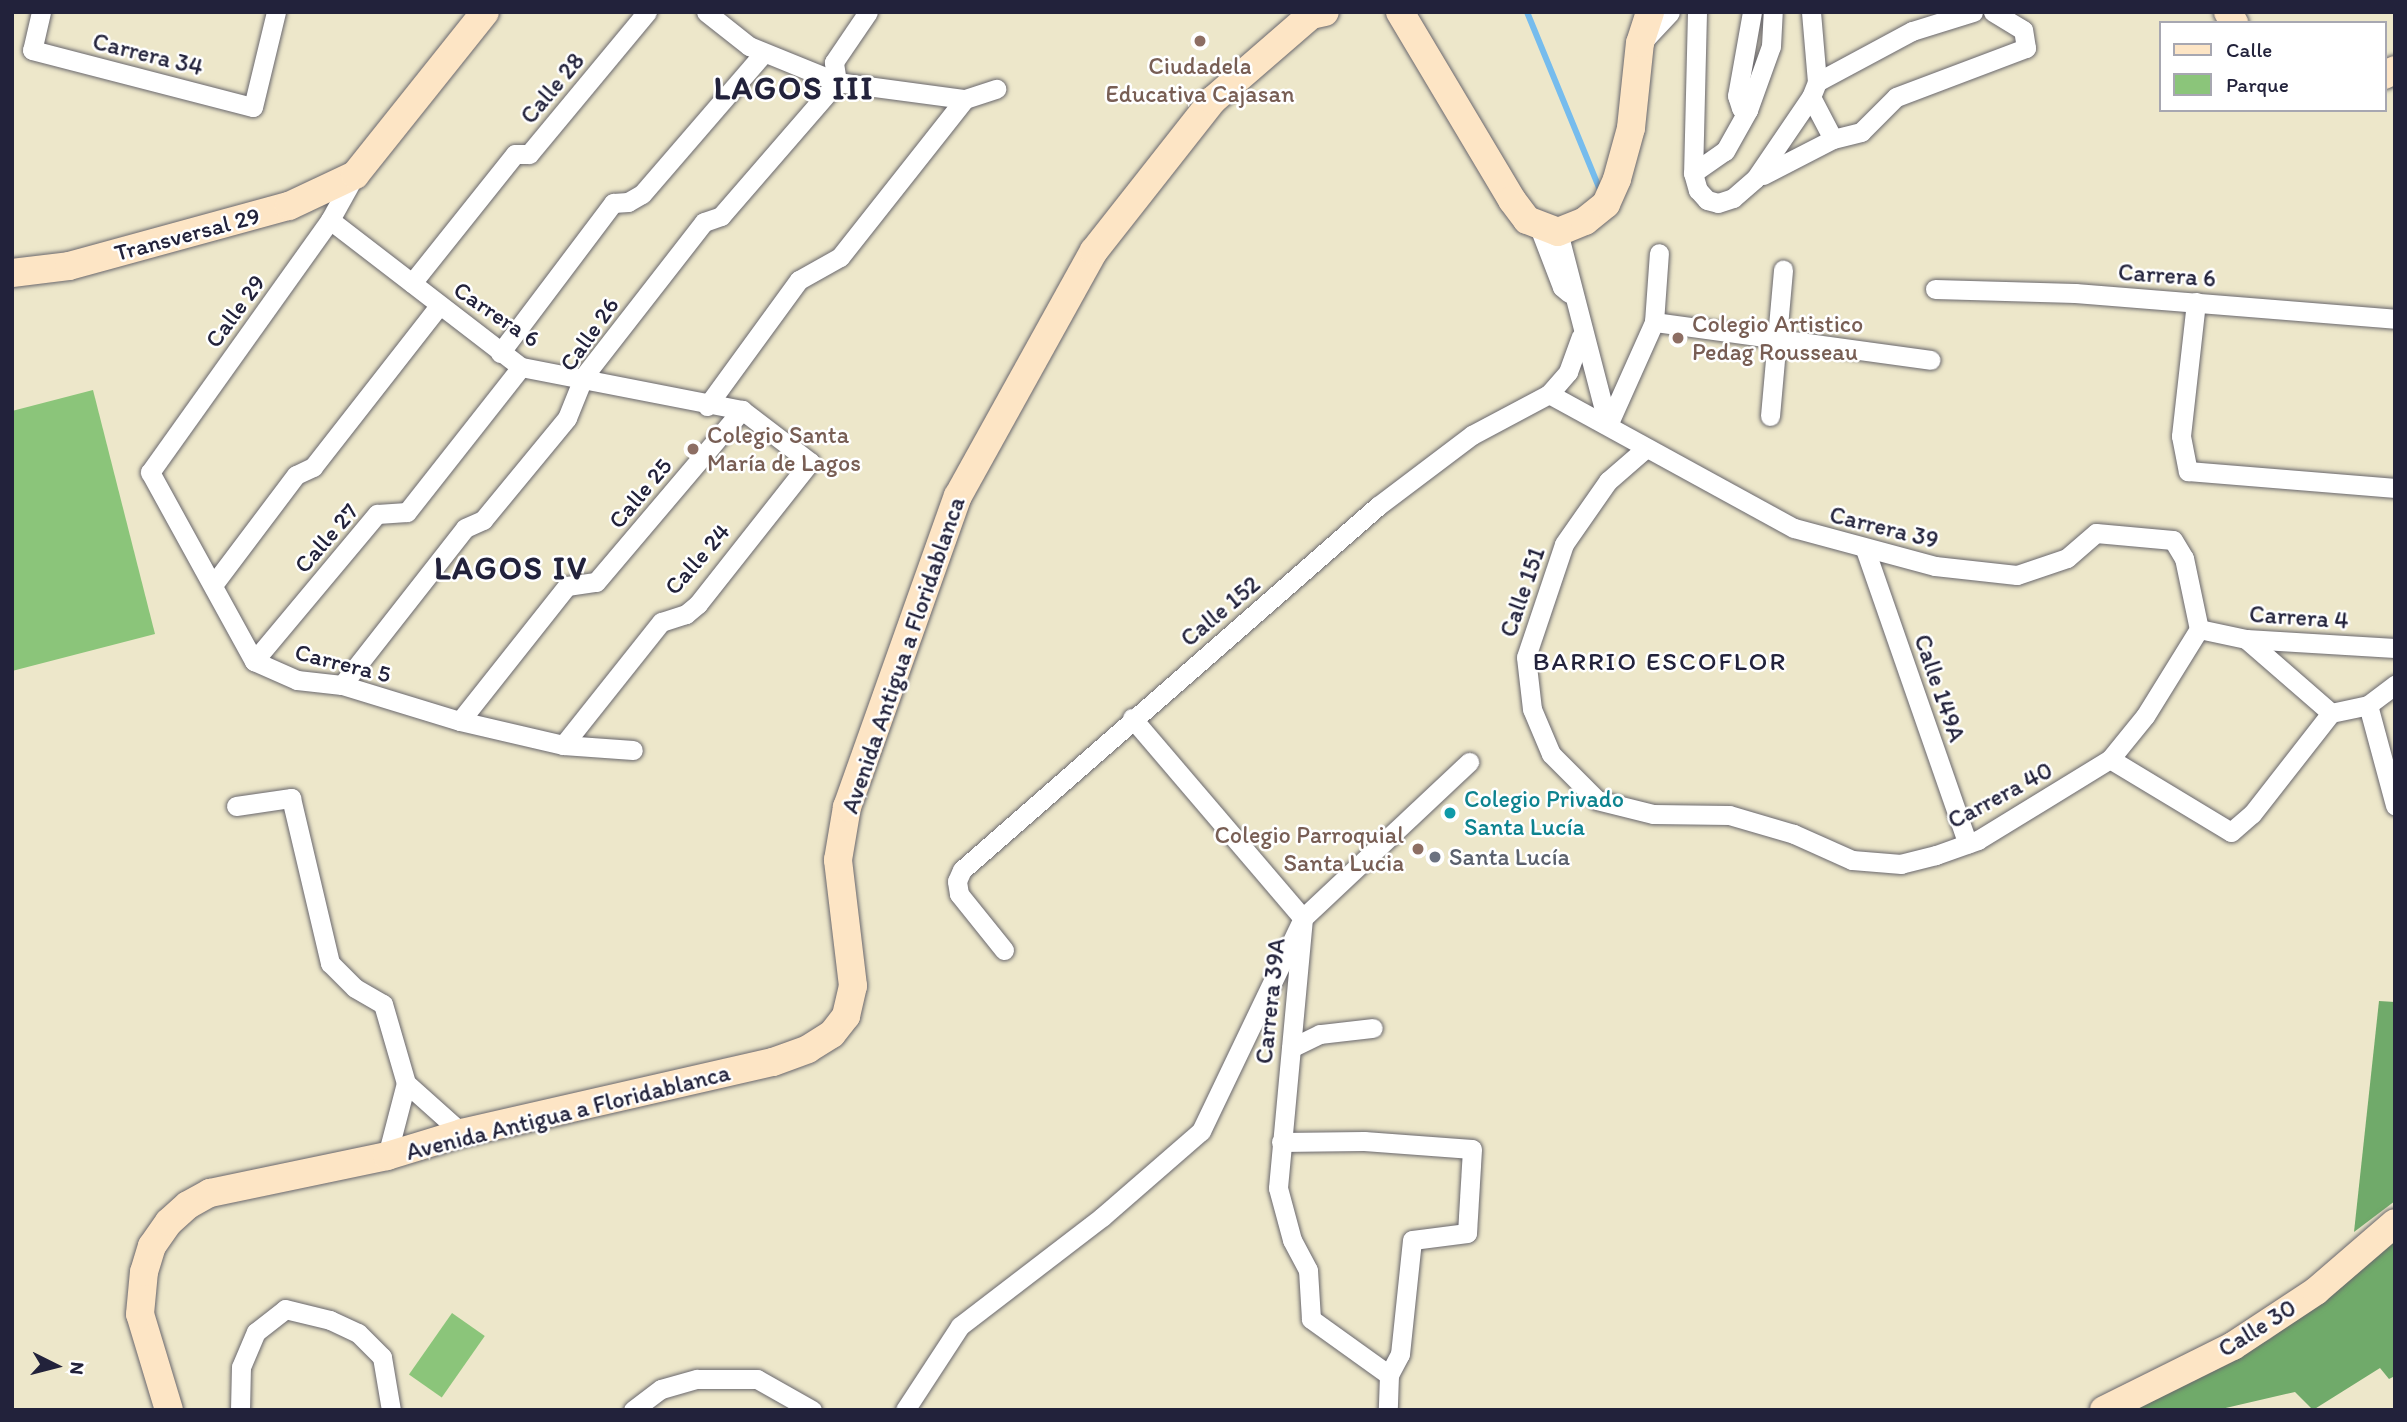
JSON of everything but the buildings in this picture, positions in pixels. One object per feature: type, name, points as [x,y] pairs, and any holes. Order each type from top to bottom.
[{"type":"street","name":"Carrera 34","points":[[41,12],[32,50],[253,107],[276,12]]},
{"type":"street","points":[[355,175],[485,12]]},
{"type":"street","name":"Calle 28","points":[[412,283],[515,154],[529,154],[647,12]]},
{"type":"street","points":[[706,12],[763,54],[837,82],[965,99],[996,89]]},
{"type":"street","points":[[837,82],[834,62],[869,12]]},
{"type":"street","points":[[1399,12],[1512,200],[1549,230],[1562,287],[1578,301],[1581,335],[1608,425]]},
{"type":"street","points":[[1549,230],[1585,221],[1606,204],[1631,128],[1640,43],[1650,12]]},
{"type":"street","points":[[1640,43],[1670,12]]},
{"type":"street","points":[[1697,12],[1693,173],[1698,190],[1707,200],[1718,203],[1733,198],[1755,179],[1833,138],[1861,132],[1896,97],[2026,48],[2023,30],[1993,12]]},
{"type":"street","points":[[1748,110],[1741,107],[1737,96],[1752,12]]},
{"type":"street","points":[[1693,173],[1725,151],[1748,110],[1771,46],[1773,12]]},
{"type":"street","points":[[1811,12],[1814,90],[1833,138]]},
{"type":"street","points":[[1755,179],[1814,90],[1912,31],[1973,12]]},
{"type":"street","name":"Avenida Antigua a Floridablanca","points":[[169,1410],[141,1314],[144,1272],[152,1247],[169,1222],[210,1193],[387,1156],[462,1133],[773,1062],[808,1049],[832,1034],[846,1016],[853,986],[838,860],[847,807],[958,496],[1094,251],[1213,100],[1316,13]]},
{"type":"street","points":[[500,352],[613,203],[628,202],[642,194],[763,54]]},
{"type":"street","name":"Calle 26","points":[[342,685],[465,528],[483,520],[567,418],[584,376],[704,222],[721,216],[837,82]]},
{"type":"street","points":[[707,406],[799,280],[840,257],[965,99]]},
{"type":"street","name":"Calle 29","points":[[213,585],[180,533],[150,472],[330,220],[355,175]]},
{"type":"street","name":"Transversal 29","points":[[12,273],[69,266],[289,206],[355,175]]},
{"type":"street","name":"Carrera 6","points":[[330,220],[521,367],[584,376],[707,406],[742,410]]},
{"type":"street","points":[[1608,425],[1654,322],[1659,253]]},
{"type":"street","points":[[1770,416],[1783,270]]},
{"type":"street","name":"Carrera 6","points":[[1935,289],[2196,302],[2395,319]]},
{"type":"street","points":[[2196,302],[2181,436],[2188,471],[2395,488]]},
{"type":"street","points":[[254,661],[213,585],[296,475],[313,467],[439,306]]},
{"type":"street","points":[[1654,322],[1930,360]]},
{"type":"street","name":"Calle 152","points":[[1004,950],[959,894],[957,881],[962,870],[1132,718],[1427,467],[1472,435],[1549,394],[1568,372],[1581,335]]},
{"type":"street","name":"Calle 27","points":[[254,661],[377,514],[407,512],[521,367]]},
{"type":"street","name":"Carrera 39","points":[[1549,394],[1608,425],[1645,449],[1794,528],[1935,566],[2017,575],[2067,558],[2096,533],[2173,540],[2184,558],[2199,629]]},
{"type":"street","name":"Calle 24","points":[[563,745],[661,622],[686,614],[698,604],[810,462],[742,410]]},
{"type":"street","name":"Calle 25","points":[[460,721],[567,586],[596,582],[742,410]]},
{"type":"street","name":"Calle 151","points":[[1597,800],[1551,754],[1532,709],[1526,657],[1564,544],[1608,481],[1645,449]]},
{"type":"street","name":"Calle 149A","points":[[1865,549],[1968,844]]},
{"type":"street","name":"Carrera 40","points":[[1597,800],[1653,814],[1729,815],[1794,834],[1852,860],[1901,864],[1968,844],[2110,759],[2145,716],[2199,629]]},
{"type":"street","name":"Carrera 4","points":[[2199,629],[2246,639],[2395,648]]},
{"type":"street","points":[[2246,639],[2331,713]]},
{"type":"street","name":"Carrera 5","points":[[254,661],[297,680],[342,685],[460,721],[563,745],[633,750]]},
{"type":"street","points":[[2110,759],[2231,832],[2252,814],[2331,713],[2368,705],[2395,685]]},
{"type":"street","points":[[2368,705],[2395,804]]},
{"type":"street","name":"Carrera 39A","points":[[1132,718],[1303,918],[1278,1188],[1292,1240],[1308,1270],[1307,1312],[1311,1319],[1389,1374]]},
{"type":"street","points":[[905,1410],[960,1326],[1102,1217],[1201,1131],[1303,918],[1469,761]]},
{"type":"street","points":[[236,806],[290,798],[330,963],[355,988],[383,1004],[406,1083],[387,1156]]},
{"type":"street","points":[[1291,1048],[1320,1034],[1373,1028]]},
{"type":"street","points":[[406,1083],[462,1133]]},
{"type":"street","points":[[1281,1143],[1364,1141],[1472,1149],[1467,1233],[1412,1240],[1400,1353],[1389,1374],[1388,1410]]},
{"type":"street","name":"Calle 30","points":[[2104,1410],[2233,1346],[2316,1291],[2395,1223]]},
{"type":"street","points":[[240,1410],[241,1367],[256,1332],[285,1309],[330,1320],[358,1333],[382,1357],[391,1410]]},
{"type":"street","points":[[633,1410],[661,1389],[697,1378],[757,1379],[812,1410]]},
{"type":"green space","points":[[93,390],[155,634],[12,671],[12,411]]},
{"type":"green space","points":[[2379,1001],[2395,1002],[2395,1201],[2354,1232]]},
{"type":"green space","points":[[2395,1241],[2395,1376],[2389,1379],[2380,1368],[2313,1410],[2295,1392],[2217,1410],[2131,1410],[2270,1339]]},
{"type":"green space","points":[[452,1313],[485,1336],[442,1397],[409,1374]]},
{"type":"waterway","points":[[1527,12],[1601,192]]},
{"type":"place","name":"Ciudadela Educativa Cajasan","points":[[1200,41]]},
{"type":"place","name":"Colegio Artistico Pedag Rousseau","points":[[1678,338]]},
{"type":"place","name":"Colegio Santa María de Lagos","points":[[693,449]]},
{"type":"place","name":"Colegio Privado Santa Lucía","points":[[1450,813]]},
{"type":"place","name":"Colegio Parroquial Santa Lucia","points":[[1418,849]]},
{"type":"place","name":"Santa Lucía","points":[[1435,857]]},
{"type":"district","name":"LAGOS III","points":[[794,88]]},
{"type":"district","name":"LAGOS IV","points":[[511,568]]},
{"type":"district","name":"BARRIO ESCOFLOR","points":[[1660,662]]}]
